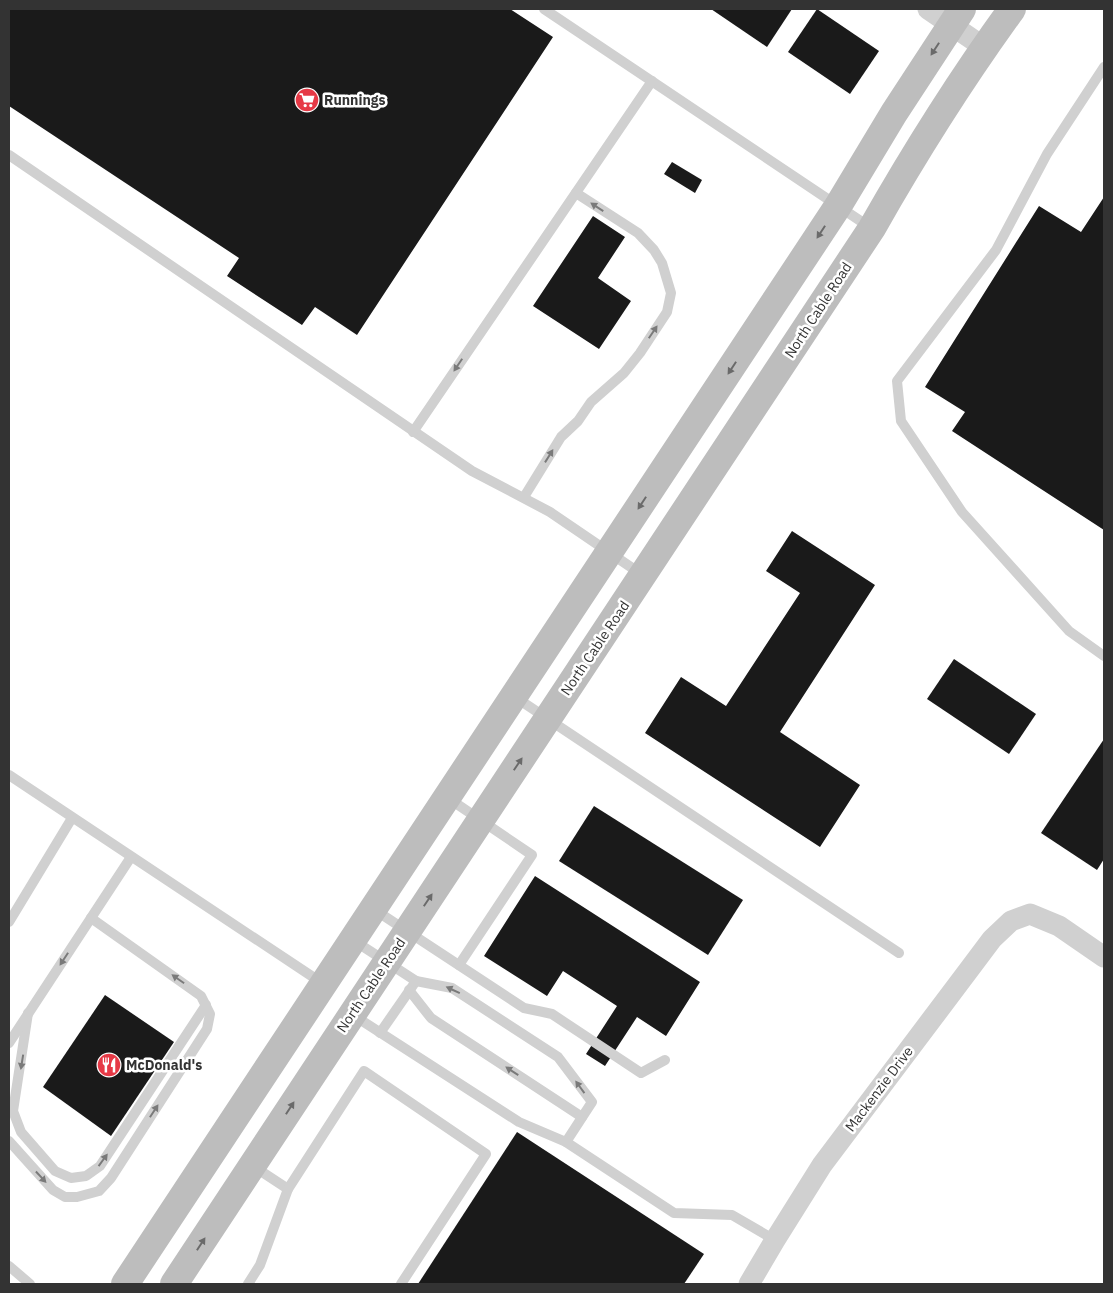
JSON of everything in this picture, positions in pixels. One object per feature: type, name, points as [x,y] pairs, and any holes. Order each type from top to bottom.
[{"type":"street","points":[[928,9],[956,16],[985,48]]},
{"type":"street","name":"North Cable Road","points":[[174,1284],[644,576],[872,228],[895,188],[1012,9]]},
{"type":"street","points":[[126,1284],[838,206],[956,16]]},
{"type":"street","name":"Mackenzie Drive","points":[[749,1284],[822,1165],[992,939],[1011,921],[1030,914],[1059,926],[1104,957]]},
{"type":"lane","points":[[544,9],[872,228]]},
{"type":"lane","points":[[1104,67],[1047,154],[996,250],[897,381],[901,421],[962,512],[1069,631],[1104,656]]},
{"type":"lane","points":[[413,432],[652,81]]},
{"type":"lane","points":[[9,155],[413,432],[472,471],[550,512],[644,576]]},
{"type":"lane","points":[[524,497],[561,438],[578,421],[590,402],[624,373],[640,353],[667,312],[671,293],[662,263],[654,250],[638,233],[576,192]]},
{"type":"lane","points":[[514,697],[899,952]]},
{"type":"lane","points":[[9,775],[323,984]]},
{"type":"lane","points":[[447,798],[532,855],[459,965]]},
{"type":"lane","points":[[9,922],[72,818]]},
{"type":"lane","points":[[9,1043],[131,858]]},
{"type":"lane","points":[[373,909],[524,1008],[552,1014],[641,1073],[665,1060]]},
{"type":"lane","points":[[9,1141],[53,1190],[65,1197],[77,1197],[98,1191],[111,1178],[206,1029],[210,1014],[201,996],[91,918]]},
{"type":"lane","points":[[352,940],[416,981],[452,988],[558,1057],[592,1102],[566,1142]]},
{"type":"lane","points":[[380,1033],[416,981]]},
{"type":"lane","points":[[409,990],[431,1018],[582,1117]]},
{"type":"lane","points":[[28,1013],[13,1112],[21,1132],[54,1171],[71,1178],[86,1176],[100,1166],[206,1005]]},
{"type":"lane","points":[[352,1014],[519,1122],[566,1142],[674,1213],[732,1215],[775,1240]]},
{"type":"lane","points":[[248,1284],[260,1265],[288,1189],[364,1072],[486,1154],[401,1284]]},
{"type":"lane","points":[[252,1166],[288,1189]]},
{"type":"lane","points":[[9,1266],[30,1284]]},
{"type":"building","points":[[9,9],[510,9],[553,37],[357,335],[315,307],[302,325],[227,276],[239,258],[9,106]]},
{"type":"building","points":[[711,9],[792,9],[767,47]]},
{"type":"building","points":[[817,9],[879,51],[850,94],[788,52]]},
{"type":"building","points":[[672,162],[702,180],[695,193],[664,174]]},
{"type":"building","points":[[1104,197],[1104,530],[952,431],[965,412],[925,387],[1039,206],[1081,232]]},
{"type":"building","points":[[593,216],[625,237],[598,278],[631,301],[599,349],[533,306]]},
{"type":"building","points":[[792,531],[875,585],[780,732],[860,785],[820,847],[645,733],[681,677],[726,706],[800,593],[766,571]]},
{"type":"building","points":[[954,659],[1036,714],[1009,754],[927,699]]},
{"type":"building","points":[[1104,739],[1104,859],[1097,870],[1041,833]]},
{"type":"building","points":[[594,806],[743,900],[708,955],[559,861]]},
{"type":"building","points":[[535,876],[700,982],[666,1036],[637,1017],[605,1066],[586,1054],[617,1006],[563,971],[547,996],[484,956]]},
{"type":"building","name":"McDonald's","points":[[105,995],[174,1042],[111,1136],[43,1087]]},
{"type":"building","points":[[517,1132],[704,1254],[684,1284],[418,1284]]},
{"type":"place","name":"Runnings","points":[[307,100]]},
{"type":"place","name":"McDonald's","points":[[109,1065]]}]
